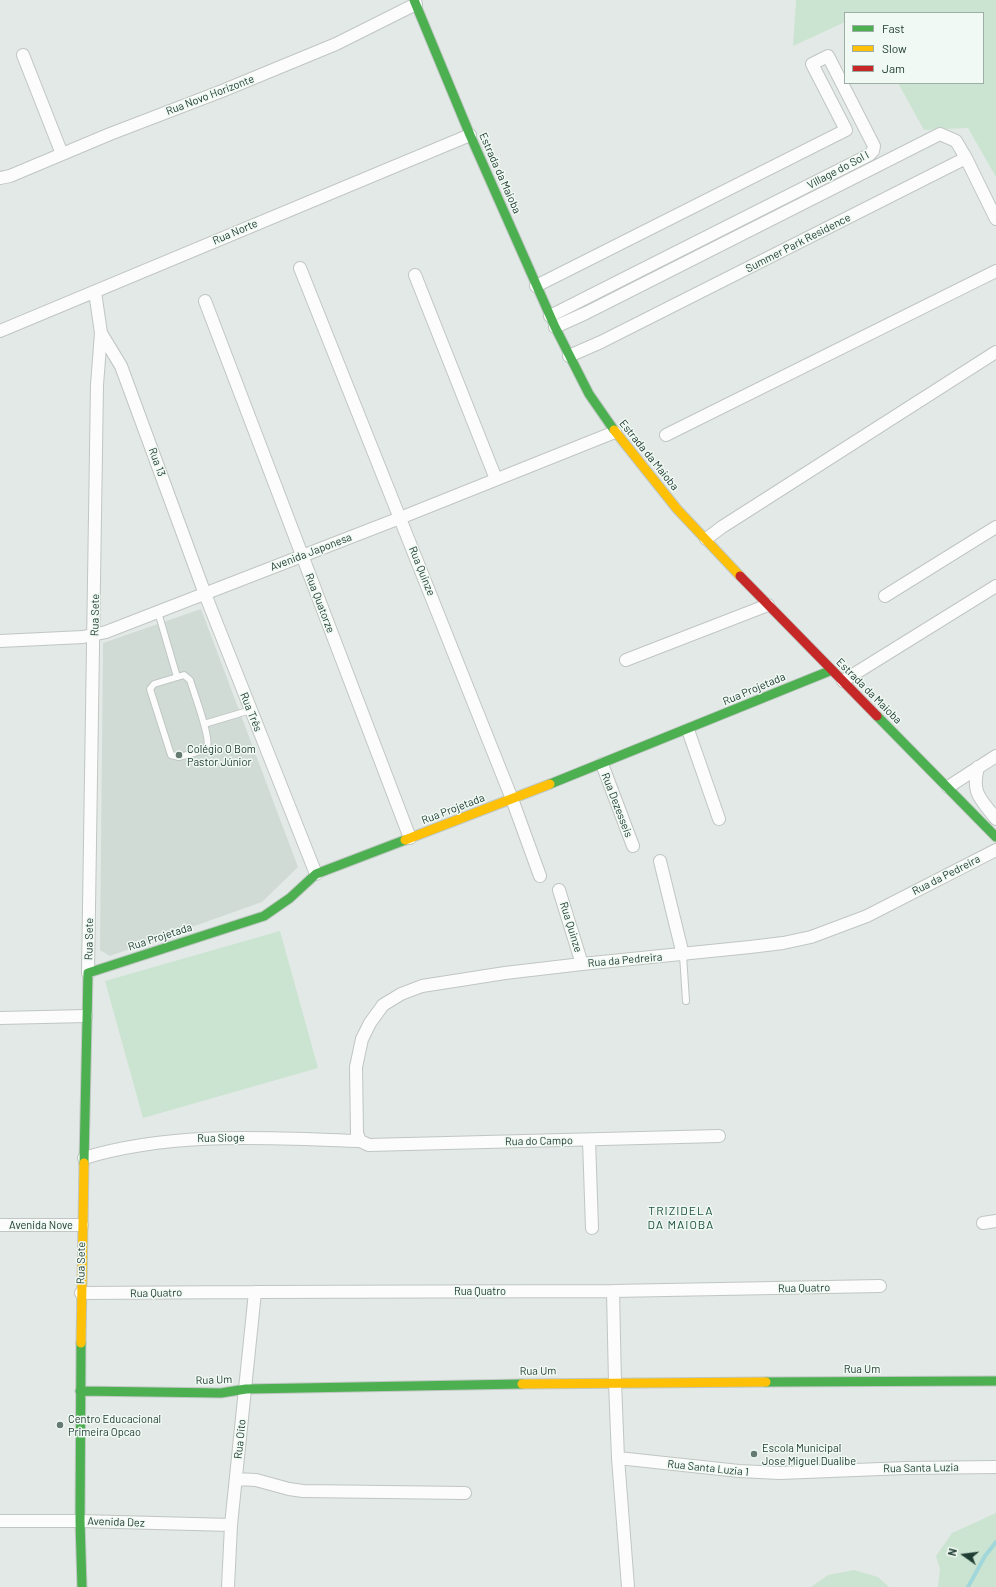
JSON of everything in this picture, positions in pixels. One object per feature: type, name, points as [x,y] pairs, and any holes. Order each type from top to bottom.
[{"type":"street","name":"Estrada da Maioba","points":[[415,2],[470,135],[552,321],[589,394],[615,432],[677,509],[768,605],[995,834]]},
{"type":"street","name":"Rua Novo Horizonte","points":[[0,178],[10,176],[110,134],[222,91],[336,44],[415,2]]},
{"type":"street","points":[[24,55],[62,154]]},
{"type":"street","name":"Village do Sol I","points":[[552,321],[580,301],[869,155],[873,151],[874,146],[828,56],[812,64],[846,130]]},
{"type":"street","points":[[536,286],[861,122]]},
{"type":"street","points":[[552,321],[586,313],[940,134],[956,141],[996,219]]},
{"type":"street","name":"Rua Norte","points":[[0,331],[470,135]]},
{"type":"street","name":"Summer Park Residence","points":[[569,356],[600,342],[966,158]]},
{"type":"street","name":"Rua Quinze","points":[[300,268],[512,799],[540,876]]},
{"type":"street","points":[[666,435],[996,271]]},
{"type":"street","points":[[415,275],[496,479]]},
{"type":"street","name":"Rua Sete","points":[[82,1587],[80,1521],[80,1391],[82,1225],[95,635],[97,385],[101,334],[95,292]]},
{"type":"street","name":"Rua Quatorze","points":[[205,301],[410,838]]},
{"type":"street","name":"Rua 13","points":[[101,334],[121,366],[205,594]]},
{"type":"street","points":[[706,539],[722,527],[996,352]]},
{"type":"street","name":"Avenida Japonesa","points":[[0,641],[95,635],[400,518],[615,432]]},
{"type":"street","points":[[885,596],[996,527]]},
{"type":"street","points":[[843,681],[996,586]]},
{"type":"street","name":"Rua Três","points":[[205,594],[316,874]]},
{"type":"street","points":[[626,660],[768,605]]},
{"type":"street","name":"Rua Projetada","points":[[88,973],[264,916],[290,898],[316,874],[688,730],[832,670]]},
{"type":"street","points":[[688,730],[719,819]]},
{"type":"street","points":[[948,787],[996,756]]},
{"type":"street","name":"Rua Dezesseis","points":[[602,764],[633,846]]},
{"type":"street","points":[[978,767],[975,784],[976,792],[996,819]]},
{"type":"street","name":"Rua da Pedreira","points":[[360,1141],[357,1133],[356,1067],[362,1039],[370,1023],[383,1006],[401,994],[422,986],[505,973],[783,944],[812,937],[867,916],[996,850]]},
{"type":"street","points":[[660,861],[683,955]]},
{"type":"street","name":"Rua Quinze","points":[[560,890],[582,964]]},
{"type":"street","points":[[0,1018],[86,1016]]},
{"type":"street","name":"Rua do Campo","points":[[360,1141],[369,1145],[719,1136]]},
{"type":"street","name":"Rua Sioge","points":[[84,1158],[129,1147],[178,1140],[245,1138],[360,1141]]},
{"type":"street","points":[[589,1140],[592,1228]]},
{"type":"street","points":[[983,1223],[996,1222]]},
{"type":"street","name":"Avenida Nove","points":[[0,1225],[82,1225]]},
{"type":"street","name":"Rua Quatro","points":[[81,1294],[612,1291],[880,1286]]},
{"type":"street","points":[[612,1291],[614,1382],[618,1458],[628,1587]]},
{"type":"street","name":"Rua Oito","points":[[228,1587],[231,1525],[255,1292]]},
{"type":"street","name":"Rua Um","points":[[80,1391],[221,1393],[246,1389],[614,1382],[996,1381]]},
{"type":"street","name":"Rua Santa Luzia 1","points":[[618,1458],[739,1471],[780,1473],[846,1471]]},
{"type":"street","name":"Rua Santa Luzia","points":[[846,1471],[996,1467]]},
{"type":"street","points":[[236,1479],[256,1480],[303,1492],[465,1493]]},
{"type":"street","name":"Avenida Dez","points":[[0,1521],[80,1521],[231,1525]]},
{"type":"lane","points":[[158,612],[177,677]]},
{"type":"lane","points":[[184,675],[190,680],[204,724],[208,743],[204,750],[179,757],[171,755],[150,689],[154,684],[184,675]]},
{"type":"lane","points":[[204,724],[251,710]]},
{"type":"lane","points":[[683,955],[686,1001]]},
{"type":"shaded area","name":"Colégio O Bom Pastor Júnior","points":[[201,609],[298,867],[262,902],[110,956],[100,950],[103,643]]},
{"type":"green space","points":[[796,0],[996,0],[996,177],[968,128],[924,130],[899,84],[984,84],[984,12],[844,12],[844,22],[793,46]]},
{"type":"green space","points":[[280,931],[318,1068],[143,1118],[105,981]]},
{"type":"green space","points":[[996,1513],[996,1587],[938,1587],[940,1569],[936,1556],[952,1533]]},
{"type":"green space","points":[[854,1570],[878,1577],[889,1587],[811,1587],[828,1575]]},
{"type":"waterway","points":[[968,1587],[985,1556],[996,1542]]},
{"type":"traffic: fast","points":[[414,0],[470,135],[555,327],[589,394],[614,430]]},
{"type":"traffic: fast","points":[[550,784],[832,670]]},
{"type":"traffic: fast","points":[[877,716],[996,837]]},
{"type":"traffic: fast","points":[[84,1163],[88,973],[264,916],[290,898],[316,874],[405,840]]},
{"type":"traffic: fast","points":[[81,1343],[80,1521],[82,1587]]},
{"type":"traffic: fast","points":[[766,1382],[996,1381]]},
{"type":"traffic: fast","points":[[80,1391],[221,1393],[246,1389],[522,1384]]},
{"type":"traffic: slow","points":[[614,430],[677,509],[740,576]]},
{"type":"traffic: slow","points":[[405,840],[550,784]]},
{"type":"traffic: slow","points":[[81,1343],[84,1163]]},
{"type":"traffic: slow","points":[[522,1384],[766,1382]]},
{"type":"traffic: jam","points":[[740,576],[877,716]]},
{"type":"place","name":"Colégio O Bom Pastor Júnior","points":[[179,755]]},
{"type":"place","name":"Centro Educacional Primeira Opcao","points":[[60,1425]]},
{"type":"place","name":"Escola Municipal Jose Miguel Dualibe","points":[[754,1454]]},
{"type":"district","name":"TRIZIDELA DA MAIOBA","points":[[681,1218]]}]
